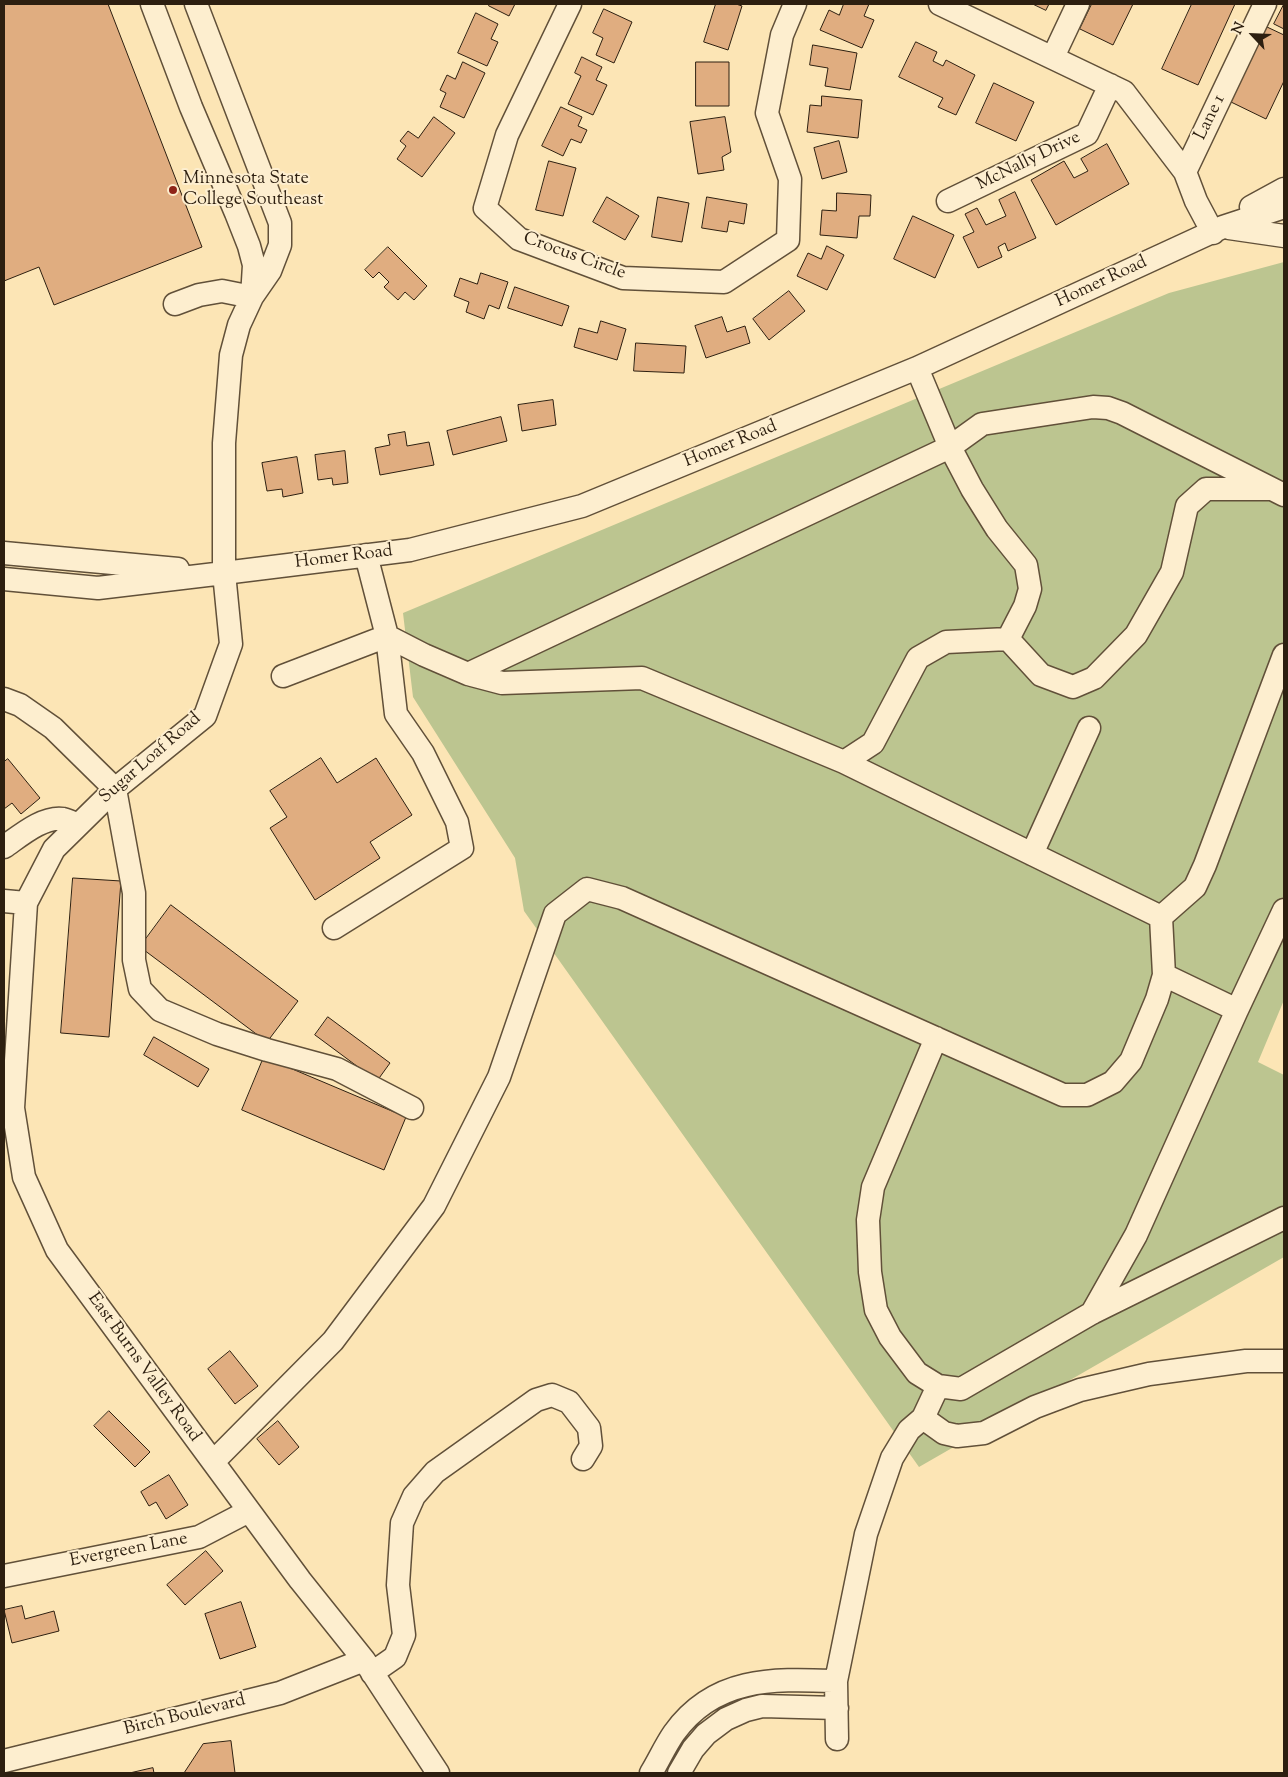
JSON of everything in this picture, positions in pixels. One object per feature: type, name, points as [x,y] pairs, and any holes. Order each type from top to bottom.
[{"type":"street","points":[[152,4],[249,246],[254,265],[252,297]]},
{"type":"street","points":[[196,4],[280,223],[280,245],[270,271],[252,297]]},
{"type":"street","name":"Crocus Circle","points":[[570,4],[507,135],[485,208],[519,239],[623,278],[724,282],[788,240],[790,178],[767,113],[782,35],[795,4]]},
{"type":"street","points":[[940,4],[1124,92],[1185,172],[1196,201],[1218,230],[1284,236]]},
{"type":"street","points":[[1053,57],[1078,4]]},
{"type":"street","name":"Lane 1","points":[[1185,172],[1265,4]]},
{"type":"street","name":"McNally Drive","points":[[948,201],[1087,134],[1110,85]]},
{"type":"street","name":"Homer Road","points":[[4,579],[98,588],[410,550],[582,506],[917,368],[1218,230],[1260,201],[1282,195]]},
{"type":"street","points":[[175,304],[199,294],[222,292],[252,297]]},
{"type":"street","name":"Sugar Loaf Road","points":[[26,903],[54,849],[115,789],[205,716],[231,644],[224,573],[224,443],[231,355],[239,325],[252,297]]},
{"type":"street","points":[[917,368],[950,447],[972,489],[997,529],[1026,565],[1030,589],[1025,606],[1008,640]]},
{"type":"street","points":[[468,674],[950,447],[982,424],[1093,407],[1108,408],[1122,413],[1278,492]]},
{"type":"street","points":[[844,762],[873,743],[918,658],[946,642],[1008,640],[1041,675],[1074,687],[1094,678],[1136,635],[1172,572],[1187,506],[1206,489],[1278,492]]},
{"type":"street","name":"Homer Road","points":[[4,553],[224,573]]},
{"type":"street","points":[[334,928],[462,848],[457,822],[423,753],[396,714],[387,636],[366,555]]},
{"type":"street","points":[[283,676],[387,636],[468,674],[502,683],[642,678],[844,762],[1161,917]]},
{"type":"street","points":[[1161,917],[1195,887],[1284,655]]},
{"type":"street","points":[[4,699],[20,704],[53,728],[115,789],[134,893],[134,960],[140,988],[160,1010],[217,1034],[337,1069],[412,1108]]},
{"type":"street","points":[[1032,854],[1089,728]]},
{"type":"street","points":[[4,847],[51,819],[64,820],[78,825]]},
{"type":"street","points":[[213,1462],[333,1341],[434,1206],[499,1077],[555,914],[587,889],[622,898],[1063,1095],[1087,1095],[1113,1082],[1131,1061],[1157,999],[1164,975],[1161,917]]},
{"type":"street","points":[[4,901],[26,903]]},
{"type":"street","name":"East Burns Valley Road","points":[[26,903],[13,1108],[24,1177],[56,1250],[300,1580],[368,1666],[438,1773]]},
{"type":"street","points":[[1092,1313],[1136,1236],[1284,910]]},
{"type":"street","points":[[1164,975],[1238,1010]]},
{"type":"street","points":[[936,1038],[873,1187],[868,1220],[870,1272],[876,1310],[890,1337],[917,1373],[938,1386],[961,1389],[1092,1313],[1284,1218]]},
{"type":"street","points":[[923,1418],[944,1433],[956,1436],[984,1433],[1035,1407],[1080,1390],[1149,1374],[1246,1361],[1284,1361]]},
{"type":"street","points":[[837,1739],[836,1681],[866,1534],[892,1458],[909,1430],[923,1418],[938,1386]]},
{"type":"street","name":"Birch Boulevard","points":[[4,1761],[280,1693],[395,1657],[404,1635],[398,1585],[402,1523],[414,1496],[435,1472],[536,1400],[552,1395],[569,1402],[589,1428],[591,1446],[583,1459]]},
{"type":"street","name":"Evergreen Lane","points":[[4,1576],[199,1537],[249,1511]]},
{"type":"street","points":[[657,1771],[674,1733],[696,1709],[709,1700],[755,1682],[781,1680],[836,1681]]},
{"type":"street","points":[[679,1773],[693,1749],[706,1734],[726,1719],[746,1710],[762,1706],[837,1708]]},
{"type":"green space","points":[[1284,262],[1284,1000],[1258,1062],[1284,1075],[1284,1257],[919,1467],[524,911],[515,858],[413,697],[403,613],[1169,293]]},
{"type":"building","points":[[4,4],[108,4],[202,247],[54,305],[39,267],[4,281]]},
{"type":"building","points":[[489,4],[515,4],[509,16],[489,6]]},
{"type":"building","points":[[716,4],[736,4],[742,6],[728,50],[704,42]]},
{"type":"building","points":[[844,4],[869,4],[864,16],[874,20],[862,48],[820,30],[829,10],[839,15]]},
{"type":"building","points":[[1033,4],[1049,4],[1046,10]]},
{"type":"building","points":[[1092,4],[1133,4],[1113,45],[1080,29]]},
{"type":"building","points":[[1192,4],[1235,4],[1198,85],[1162,69]]},
{"type":"building","points":[[1284,4],[1284,29],[1274,24]]},
{"type":"building","points":[[604,9],[632,22],[614,63],[596,55],[603,38],[593,33]]},
{"type":"building","points":[[476,13],[498,24],[491,39],[498,42],[487,66],[458,53]]},
{"type":"building","points":[[1267,27],[1284,35],[1284,81],[1266,119],[1231,102]]},
{"type":"building","points":[[916,42],[937,52],[933,61],[943,66],[946,60],[975,75],[956,115],[938,107],[943,98],[899,77]]},
{"type":"building","points":[[813,45],[857,53],[850,90],[825,86],[828,68],[810,65]]},
{"type":"building","points":[[582,57],[602,67],[596,80],[607,85],[593,115],[568,104],[581,76],[575,73]]},
{"type":"building","points":[[463,62],[485,73],[464,118],[440,107],[446,93],[440,90],[447,75],[455,79]]},
{"type":"building","points":[[696,62],[729,62],[729,106],[696,106]]},
{"type":"building","points":[[994,83],[1034,102],[1016,141],[976,123]]},
{"type":"building","points":[[822,96],[862,100],[858,138],[807,132],[810,105],[821,106]]},
{"type":"building","points":[[561,107],[582,117],[578,126],[587,130],[581,143],[571,139],[563,156],[542,146]]},
{"type":"building","points":[[434,117],[455,133],[422,177],[397,159],[406,146],[400,141],[408,131],[418,138]]},
{"type":"building","points":[[725,117],[731,152],[722,157],[724,170],[698,174],[690,122]]},
{"type":"building","points":[[839,141],[847,172],[822,179],[814,148]]},
{"type":"building","points":[[1107,144],[1129,184],[1056,225],[1031,180],[1064,161],[1074,178],[1088,171],[1081,159]]},
{"type":"building","points":[[549,161],[576,168],[563,216],[536,210]]},
{"type":"building","points":[[1015,192],[1036,238],[1008,251],[1005,243],[998,247],[1002,257],[978,268],[963,237],[974,232],[965,214],[977,208],[986,225],[1006,216],[999,200]]},
{"type":"building","points":[[837,193],[871,195],[870,216],[859,216],[857,238],[820,235],[822,210],[836,211]]},
{"type":"building","points":[[607,197],[639,216],[625,240],[593,222]]},
{"type":"building","points":[[658,197],[689,203],[682,242],[652,237]]},
{"type":"building","points":[[707,197],[747,204],[744,224],[729,221],[727,232],[702,228]]},
{"type":"building","points":[[913,216],[954,235],[935,278],[894,259]]},
{"type":"building","points":[[827,246],[844,255],[827,290],[797,276],[808,253],[821,259]]},
{"type":"building","points":[[388,247],[427,286],[414,300],[405,292],[398,300],[384,287],[389,282],[379,272],[373,278],[365,270]]},
{"type":"building","points":[[481,273],[508,282],[499,309],[489,305],[484,319],[466,312],[469,302],[454,296],[460,278],[477,284]]},
{"type":"building","points":[[515,287],[569,306],[562,326],[508,308]]},
{"type":"building","points":[[789,291],[805,311],[769,340],[753,319]]},
{"type":"building","points":[[722,317],[727,332],[745,326],[750,343],[706,358],[695,326]]},
{"type":"building","points":[[601,321],[626,329],[617,360],[574,347],[579,328],[597,333]]},
{"type":"building","points":[[636,343],[686,346],[684,373],[634,371]]},
{"type":"building","points":[[553,400],[556,425],[522,431],[518,405]]},
{"type":"building","points":[[501,417],[507,441],[453,455],[447,431]]},
{"type":"building","points":[[405,432],[407,446],[429,442],[434,465],[380,475],[375,448],[390,445],[388,435]]},
{"type":"building","points":[[345,451],[348,483],[333,485],[332,478],[318,480],[315,455]]},
{"type":"building","points":[[297,457],[303,493],[283,497],[282,489],[267,491],[262,463]]},
{"type":"building","points":[[321,758],[337,783],[376,758],[412,815],[370,842],[380,858],[315,900],[270,828],[287,817],[270,791]]},
{"type":"building","points":[[8,759],[40,798],[21,814],[12,803],[4,809],[4,762]]},
{"type":"building","points":[[73,878],[121,881],[109,1037],[61,1033]]},
{"type":"building","points":[[171,905],[298,1001],[267,1042],[140,947]]},
{"type":"building","points":[[328,1017],[390,1063],[377,1081],[315,1035]]},
{"type":"building","points":[[154,1037],[209,1069],[198,1087],[144,1055]]},
{"type":"building","points":[[264,1057],[406,1117],[384,1170],[242,1110]]},
{"type":"building","points":[[230,1351],[258,1386],[235,1404],[208,1369]]},
{"type":"building","points":[[109,1411],[150,1452],[135,1467],[94,1426]]},
{"type":"building","points":[[278,1421],[299,1447],[279,1465],[257,1439]]},
{"type":"building","points":[[169,1475],[188,1505],[166,1519],[156,1502],[149,1506],[141,1492]]},
{"type":"building","points":[[206,1551],[223,1571],[185,1605],[167,1585]]},
{"type":"building","points":[[241,1602],[256,1647],[220,1659],[205,1614]]},
{"type":"building","points":[[22,1606],[25,1619],[54,1611],[59,1631],[12,1643],[4,1610]]},
{"type":"building","points":[[231,1741],[235,1773],[184,1773],[203,1744]]},
{"type":"building","points":[[153,1768],[154,1773],[130,1773]]},
{"type":"place","name":"Minnesota State College Southeast","points":[[173,190]]}]
